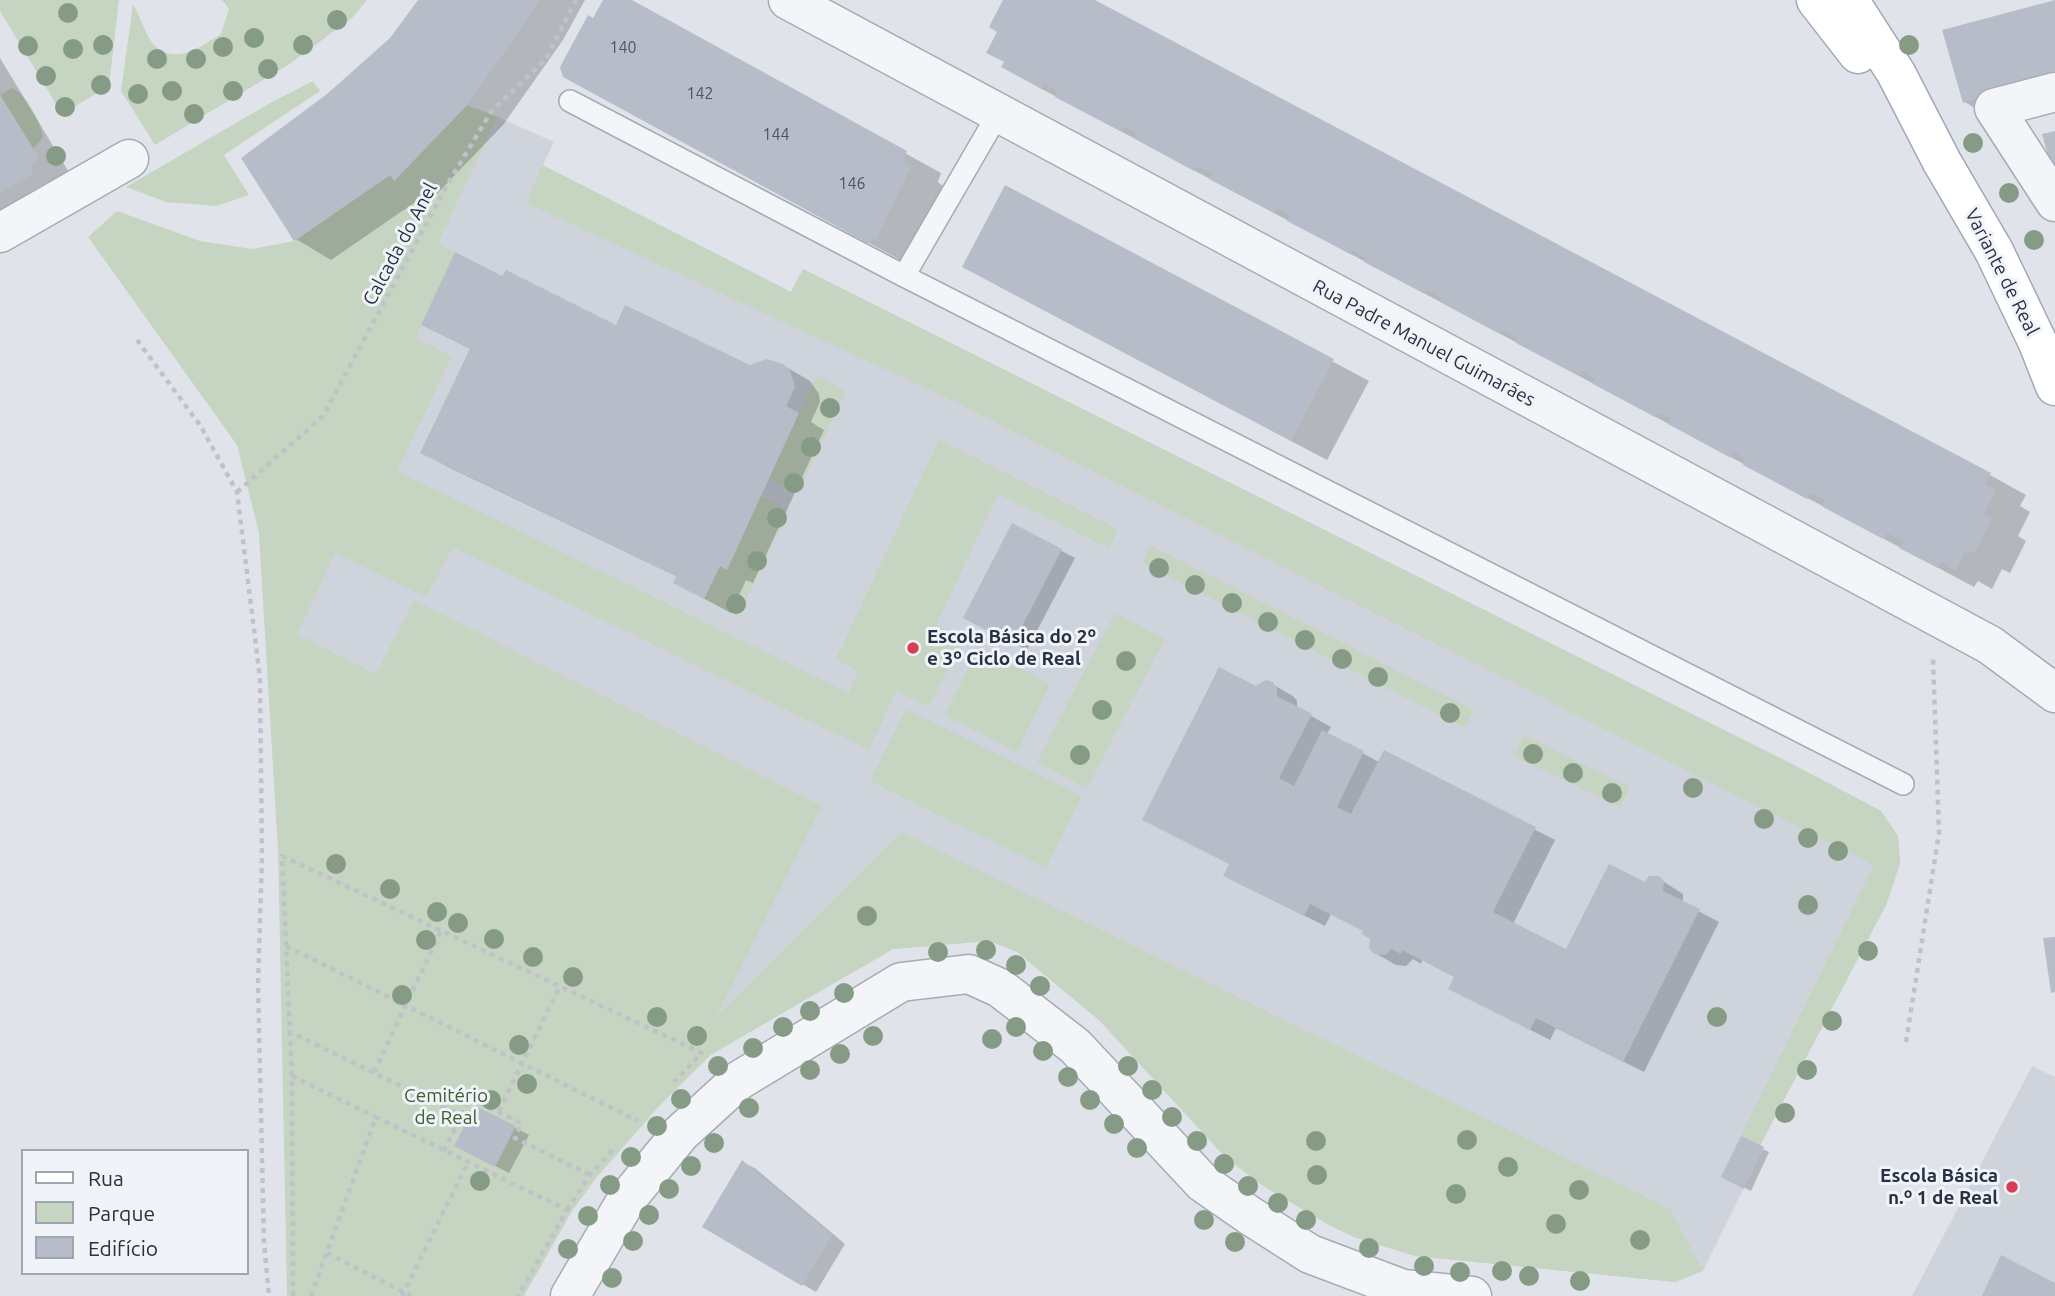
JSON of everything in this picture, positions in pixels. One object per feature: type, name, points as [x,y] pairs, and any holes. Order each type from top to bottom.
[{"type":"main road","name":"Variante de Real","points":[[1816,0],[1942,162]]},
{"type":"main road","name":"Variante de Real","points":[[1849,0],[1896,73],[1942,162],[1994,251],[2055,386]]},
{"type":"street","name":"Rua Padre Manuel Guimarães","points":[[788,0],[1990,645],[2055,693]]},
{"type":"street","points":[[2055,92],[1994,108],[2055,202]]},
{"type":"street","points":[[0,233],[129,159]]},
{"type":"street","points":[[1990,645],[2055,654]]},
{"type":"street","points":[[570,1296],[627,1199],[681,1133],[738,1081],[901,982],[969,974],[1000,988],[1075,1046],[1203,1183],[1310,1254],[1403,1289],[1472,1296]]},
{"type":"lane","points":[[570,100],[904,276],[1903,784]]},
{"type":"lane","points":[[904,276],[998,114]]},
{"type":"path","name":"Calcada do Anel","points":[[237,492],[323,416],[444,192],[491,112],[546,59],[576,0]]},
{"type":"path","points":[[137,340],[200,425],[237,492],[260,678],[262,858],[258,985],[264,1243],[270,1296]]},
{"type":"path","points":[[1906,1042],[1939,833],[1933,659]]},
{"type":"path","points":[[293,1296],[292,1076],[282,856],[702,1054],[666,1092]]},
{"type":"path","points":[[374,1072],[441,931]]},
{"type":"path","points":[[286,946],[638,1121],[631,1130]]},
{"type":"path","points":[[499,1111],[559,988]]},
{"type":"path","points":[[288,1031],[461,1115]]},
{"type":"path","points":[[292,1076],[567,1209]]},
{"type":"path","points":[[444,1151],[470,1098],[521,1123],[514,1138],[590,1175]]},
{"type":"path","points":[[311,1296],[376,1117]]},
{"type":"path","points":[[518,1296],[567,1209],[590,1175],[622,1139]]},
{"type":"path","points":[[403,1294],[468,1162]]},
{"type":"path","points":[[327,1253],[411,1296]]},
{"type":"shaded area","name":"Escola Básica do 2º e 3º Ciclo de Real","points":[[498,117],[554,142],[543,165],[791,292],[803,269],[1881,811],[1898,836],[1900,864],[1886,905],[1760,1145],[1764,1147],[1703,1271],[1675,1282],[1415,1256],[1354,1237],[1327,1224],[1263,1185],[1226,1158],[1099,1020],[1017,952],[990,941],[893,949],[712,1054],[278,848],[259,533],[381,361]]},
{"type":"shaded area","name":"Escola Básica n.º 1 de Real","points":[[2032,1066],[2055,1077],[2055,1296],[1912,1296]]},
{"type":"green space","points":[[0,0],[119,0],[109,86],[62,114],[0,11]]},
{"type":"green space","points":[[222,0],[367,0],[352,18],[288,65],[155,145],[121,91],[133,4],[154,45],[162,51],[179,54],[197,48],[221,34],[229,9]]},
{"type":"green space","points":[[313,81],[320,91],[224,155],[249,195],[216,206],[166,202],[126,187],[272,102]]},
{"type":"green space","points":[[12,88],[28,102],[39,124],[43,137],[33,149],[0,95]]},
{"type":"green space","name":"Cemitério de Real","points":[[467,105],[498,117],[438,243],[455,252],[416,338],[452,356],[397,471],[849,693],[858,671],[836,659],[939,440],[1118,529],[1109,548],[998,494],[936,625],[963,639],[929,707],[896,691],[869,750],[453,547],[426,597],[335,553],[297,634],[376,674],[414,600],[822,806],[716,1018],[901,832],[1670,1209],[1703,1271],[1675,1282],[1415,1256],[1354,1237],[1263,1186],[1226,1158],[1099,1020],[1017,952],[989,941],[893,949],[712,1054],[661,1104],[597,1177],[572,1211],[524,1296],[287,1296],[278,848],[259,533],[237,445],[88,237],[117,211],[200,241],[252,249],[294,241],[390,175],[395,180]]},
{"type":"green space","points":[[542,165],[791,292],[803,269],[1881,811],[1898,836],[1900,864],[1886,905],[1760,1146],[1741,1136],[1874,865],[958,403],[526,203]]},
{"type":"green space","points":[[817,375],[846,391],[798,493],[768,479]]},
{"type":"green space","points":[[760,496],[789,510],[738,616],[704,599],[720,566],[726,569]]},
{"type":"green space","points":[[1150,545],[1474,710],[1465,728],[1142,563]]},
{"type":"green space","points":[[1115,613],[1165,639],[1087,788],[1037,762]]},
{"type":"green space","points":[[979,647],[1050,684],[1017,752],[945,715]]},
{"type":"green space","points":[[906,709],[1082,796],[1046,868],[870,781]]},
{"type":"green space","points":[[1524,735],[1630,787],[1620,807],[1514,756]]},
{"type":"building","points":[[418,0],[539,0],[467,105],[394,181],[390,175],[294,241],[241,158],[327,94],[390,38]]},
{"type":"building","points":[[603,0],[632,0],[907,151],[903,160],[911,166],[877,238],[867,243],[563,77],[560,67],[588,15],[593,18]]},
{"type":"building","points":[[1003,0],[1095,0],[1991,473],[1985,485],[1996,490],[1983,515],[1992,519],[1974,554],[1966,550],[1956,570],[1941,562],[1938,568],[1899,548],[1903,541],[1887,533],[1883,539],[1823,507],[1826,501],[1810,493],[1807,499],[1743,465],[1746,459],[1734,452],[1731,458],[1668,424],[1671,419],[1658,412],[1655,417],[1593,384],[1596,379],[1582,371],[1579,376],[1516,343],[1518,338],[1502,330],[1500,334],[1440,302],[1442,298],[1426,289],[1423,293],[1364,262],[1366,258],[1351,250],[1350,254],[1287,221],[1290,215],[1277,208],[1274,213],[1209,179],[1212,173],[1197,166],[1194,171],[1135,139],[1137,134],[1124,126],[1120,131],[1055,97],[1058,91],[1044,84],[1042,89],[1001,67],[1004,62],[986,53],[997,32],[989,27]]},
{"type":"building","points":[[2055,0],[2055,78],[1963,103],[1942,30]]},
{"type":"building","points":[[0,95],[39,158],[31,165],[32,174],[0,193]]},
{"type":"building","points":[[2055,131],[2055,177],[2054,177],[2042,134]]},
{"type":"building","points":[[1005,185],[1334,359],[1291,441],[962,267]]},
{"type":"building","points":[[455,252],[502,276],[506,270],[616,325],[625,305],[750,365],[767,359],[783,364],[790,370],[795,387],[786,406],[799,413],[727,570],[720,566],[704,599],[673,583],[676,576],[420,453],[470,349],[421,325]]},
{"type":"building","points":[[1012,523],[1062,549],[1013,644],[963,618]]},
{"type":"building","points":[[1219,667],[1256,686],[1266,680],[1273,682],[1277,696],[1312,714],[1279,778],[1294,786],[1322,730],[1364,751],[1337,807],[1351,814],[1384,750],[1536,827],[1493,912],[1566,949],[1609,864],[1645,882],[1649,876],[1659,876],[1664,881],[1663,891],[1700,909],[1623,1062],[1536,1018],[1530,1030],[1448,989],[1454,977],[1402,950],[1401,954],[1392,949],[1385,955],[1374,954],[1369,948],[1370,939],[1362,934],[1363,931],[1310,904],[1304,916],[1223,876],[1229,864],[1142,820]]},
{"type":"building","points":[[2055,937],[2055,992],[2051,993],[2043,938]]},
{"type":"building","points":[[475,1106],[516,1126],[495,1167],[454,1146]]},
{"type":"building","points":[[1741,1136],[1764,1147],[1744,1189],[1721,1177]]},
{"type":"building","points":[[742,1160],[832,1235],[802,1286],[702,1227]]},
{"type":"building","points":[[2001,1255],[2055,1283],[2055,1296],[1982,1296]]},
{"type":"place","name":"Escola Básica do 2º e 3º Ciclo de Real","points":[[913,648]]},
{"type":"place","name":"Escola Básica n.º 1 de Real","points":[[2012,1187]]}]
